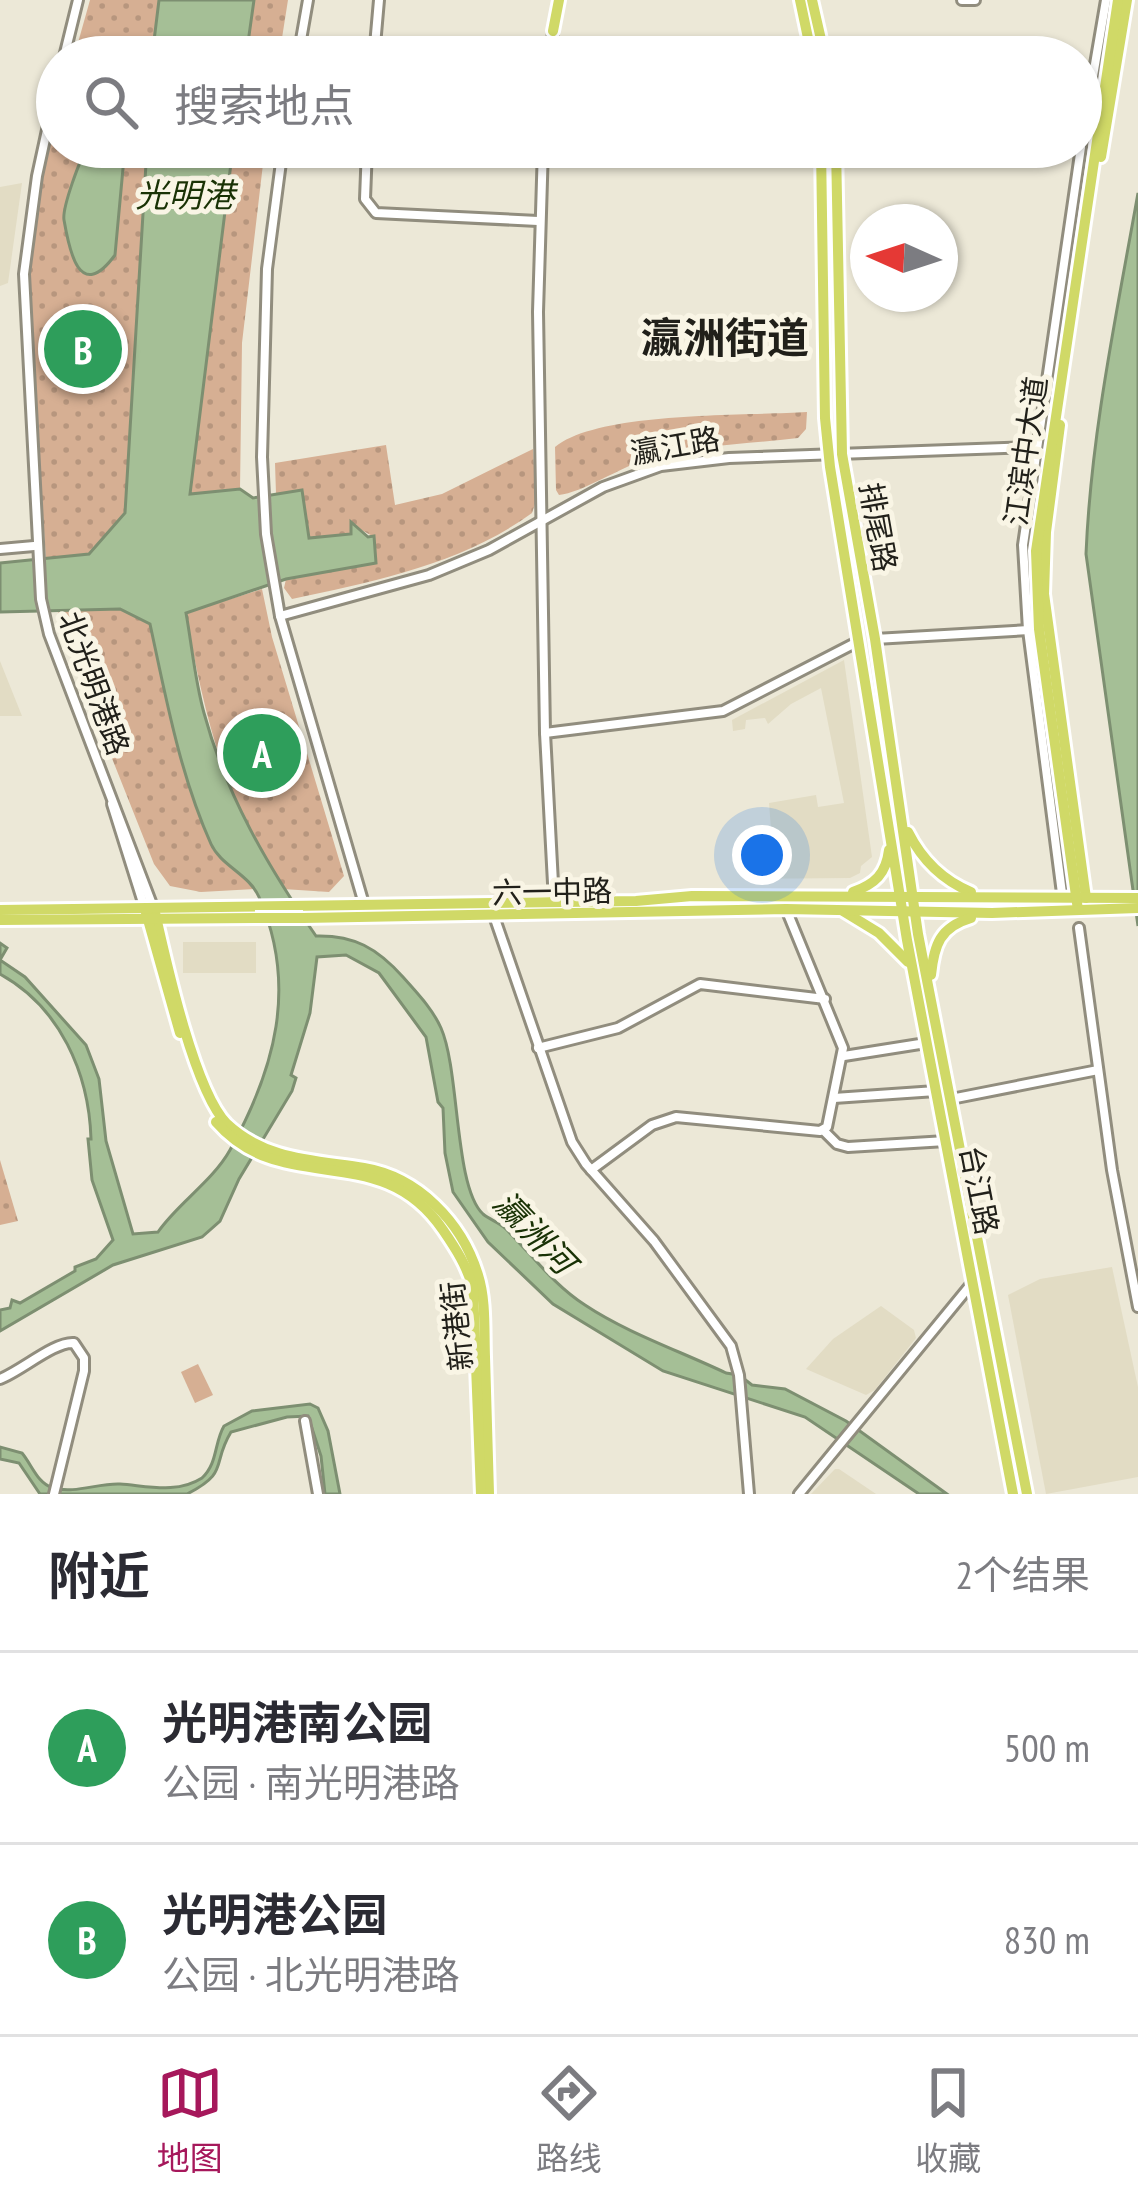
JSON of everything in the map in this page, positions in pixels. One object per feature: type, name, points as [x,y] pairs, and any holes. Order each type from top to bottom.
[{"type":"main road","points":[[553,31],[556,0]]},
{"type":"main road","points":[[800,0],[808,36]]},
{"type":"main road","points":[[812,0],[820,36]]},
{"type":"main road","name":"江滨中大道","points":[[1102,139],[1123,0]]},
{"type":"main road","name":"排尾路","points":[[820,168],[828,455],[889,823],[909,911]]},
{"type":"main road","name":"排尾路","points":[[836,168],[842,454],[903,822],[906,894]]},
{"type":"main road","name":"江滨中大道","points":[[1080,902],[1038,629],[1046,532],[1098,168]]},
{"type":"main road","points":[[903,822],[922,856],[937,871],[968,891],[992,895]]},
{"type":"main road","points":[[842,895],[869,885],[884,871],[889,823]]},
{"type":"main road","name":"六一中路","points":[[300,912],[364,904],[692,896],[992,895],[1080,902]]},
{"type":"main road","points":[[1106,903],[1138,898]]},
{"type":"main road","points":[[1080,902],[1138,908]]},
{"type":"main road","name":"六一中路","points":[[0,920],[252,912],[494,916],[841,909],[1064,912],[1080,902]]},
{"type":"main road","points":[[841,909],[891,943],[914,976]]},
{"type":"main road","name":"六一中路","points":[[0,910],[151,914]]},
{"type":"main road","name":"台江路","points":[[909,911],[914,976],[1013,1494]]},
{"type":"main road","name":"台江路","points":[[909,911],[951,1099],[1027,1494]]},
{"type":"main road","points":[[929,992],[939,937],[956,922],[992,913]]},
{"type":"main road","name":"新港街","points":[[151,914],[196,1086],[225,1126],[262,1152],[397,1176],[434,1203],[466,1247],[482,1295],[485,1494]]},
{"type":"street","points":[[69,36],[78,0]]},
{"type":"street","points":[[302,36],[308,0]]},
{"type":"street","points":[[376,36],[379,0]]},
{"type":"street","points":[[962,0],[975,0]]},
{"type":"street","points":[[1100,36],[1106,0]]},
{"type":"street","points":[[553,31],[553,36]]},
{"type":"street","name":"北光明港路","points":[[39,168],[24,274],[36,552],[44,616],[151,914]]},
{"type":"street","points":[[280,168],[268,256],[262,457],[266,534],[280,616],[364,904]]},
{"type":"street","points":[[366,168],[365,199],[376,213],[538,221]]},
{"type":"street","points":[[542,168],[538,221],[545,733],[554,902]]},
{"type":"street","points":[[1064,912],[1057,897],[1038,629],[1023,544],[1078,168]]},
{"type":"street","name":"瀛江路","points":[[280,616],[429,575],[489,550],[603,487],[661,466],[729,458],[1035,447]]},
{"type":"street","points":[[0,549],[36,552]]},
{"type":"street","points":[[874,639],[1038,629]]},
{"type":"street","points":[[545,733],[720,712],[859,640]]},
{"type":"street","points":[[786,910],[844,1056],[826,1126],[837,1144],[946,1141]]},
{"type":"street","points":[[494,916],[567,1134],[591,1170],[654,1241],[734,1351],[749,1494]]},
{"type":"street","points":[[1079,928],[1122,1233],[1138,1307]]},
{"type":"street","points":[[538,1048],[618,1028],[700,985],[824,999]]},
{"type":"street","points":[[844,1056],[926,1043]]},
{"type":"street","points":[[951,1099],[1098,1070]]},
{"type":"street","points":[[835,1099],[936,1091]]},
{"type":"street","points":[[591,1170],[656,1124],[676,1117],[826,1126]]},
{"type":"street","points":[[799,1494],[973,1282]]},
{"type":"street","points":[[0,1379],[61,1343],[74,1343],[82,1354],[84,1371],[54,1494]]},
{"type":"street","points":[[305,1421],[318,1494]]},
{"type":"shaded area","points":[[90,0],[159,0],[155,36],[80,36]]},
{"type":"shaded area","points":[[254,0],[288,0],[282,36],[249,36]]},
{"type":"shaded area","points":[[43,168],[146,168],[125,513],[90,554],[46,559],[28,296]]},
{"type":"shaded area","points":[[230,168],[263,168],[242,343],[240,489],[190,495]]},
{"type":"shaded area","points":[[22,183],[8,283],[0,286],[0,187]]},
{"type":"shaded area","points":[[807,412],[806,429],[798,438],[665,454],[568,493],[559,495],[556,490],[555,447],[576,435],[638,421]]},
{"type":"shaded area","points":[[386,445],[395,505],[442,494],[533,449],[536,501],[532,513],[447,558],[292,599],[284,588],[286,579],[376,563],[374,537],[351,524],[352,534],[309,538],[302,491],[276,494],[275,463]]},
{"type":"shaded area","points":[[262,589],[344,876],[329,892],[283,889],[232,791],[200,686],[186,613]]},
{"type":"shaded area","points":[[121,609],[150,624],[173,727],[213,850],[255,889],[201,892],[170,886],[154,864],[61,630],[58,610]]},
{"type":"shaded area","points":[[844,660],[872,857],[850,878],[747,879],[741,845],[772,842],[769,803],[816,795],[818,807],[844,803],[821,688],[791,704],[768,724],[765,718],[746,720],[745,729],[733,731],[732,720]]},
{"type":"shaded area","points":[[0,661],[22,716],[0,716]]},
{"type":"shaded area","points":[[183,942],[256,942],[256,973],[183,973]]},
{"type":"shaded area","points":[[0,1160],[18,1221],[0,1225]]},
{"type":"shaded area","points":[[1112,1267],[1138,1387],[1138,1477],[1046,1494],[1008,1295],[1040,1279]]},
{"type":"shaded area","points":[[881,1306],[914,1330],[916,1338],[875,1390],[866,1395],[806,1369],[833,1339]]},
{"type":"shaded area","points":[[198,1364],[213,1395],[195,1403],[181,1372]]},
{"type":"shaded area","points":[[839,1469],[876,1494],[811,1494]]},
{"type":"water","points":[[159,0],[254,0],[249,36],[155,36]]},
{"type":"water","points":[[78,168],[123,168],[115,255],[93,274],[78,267],[69,245],[64,220]]},
{"type":"water","name":"光明港","points":[[146,168],[230,168],[190,494],[240,489],[253,498],[302,490],[309,538],[351,534],[351,522],[368,537],[374,536],[376,563],[286,579],[186,613],[204,713],[250,829],[316,936],[342,938],[374,951],[433,1014],[452,1071],[467,1180],[483,1214],[506,1229],[563,1288],[601,1315],[739,1375],[752,1385],[785,1389],[846,1421],[947,1494],[919,1494],[805,1417],[663,1371],[553,1304],[488,1242],[453,1192],[443,1108],[426,1037],[379,973],[346,955],[317,957],[310,1013],[291,1075],[296,1078],[292,1091],[239,1179],[220,1221],[202,1237],[113,1265],[0,1331],[0,1310],[10,1308],[12,1300],[20,1303],[96,1259],[113,1240],[92,1180],[89,1114],[77,1066],[55,1023],[0,974],[0,960],[25,977],[86,1045],[99,1079],[106,1141],[133,1234],[158,1232],[223,1162],[259,1089],[279,995],[271,930],[254,889],[216,852],[200,818],[175,736],[150,624],[120,609],[0,612],[0,563],[89,554],[125,513]]},
{"type":"water","points":[[1138,193],[1138,926],[1086,554],[1099,418]]},
{"type":"water","points":[[310,1404],[318,1408],[328,1431],[340,1494],[325,1494],[321,1456],[308,1416],[231,1432],[215,1473],[187,1494],[40,1494],[19,1463],[0,1459],[0,1447],[22,1453],[43,1482],[61,1490],[112,1484],[183,1486],[207,1472],[224,1426],[252,1411]]},
{"type":"place","name":"光明港公园","points":[[83,349]]},
{"type":"place","name":"光明港南公园","points":[[262,753]]},
{"type":"district","name":"瀛洲街道","points":[[725,337]]},
{"type":"water label","name":"瀛洲河","points":[[535,1232]]}]
